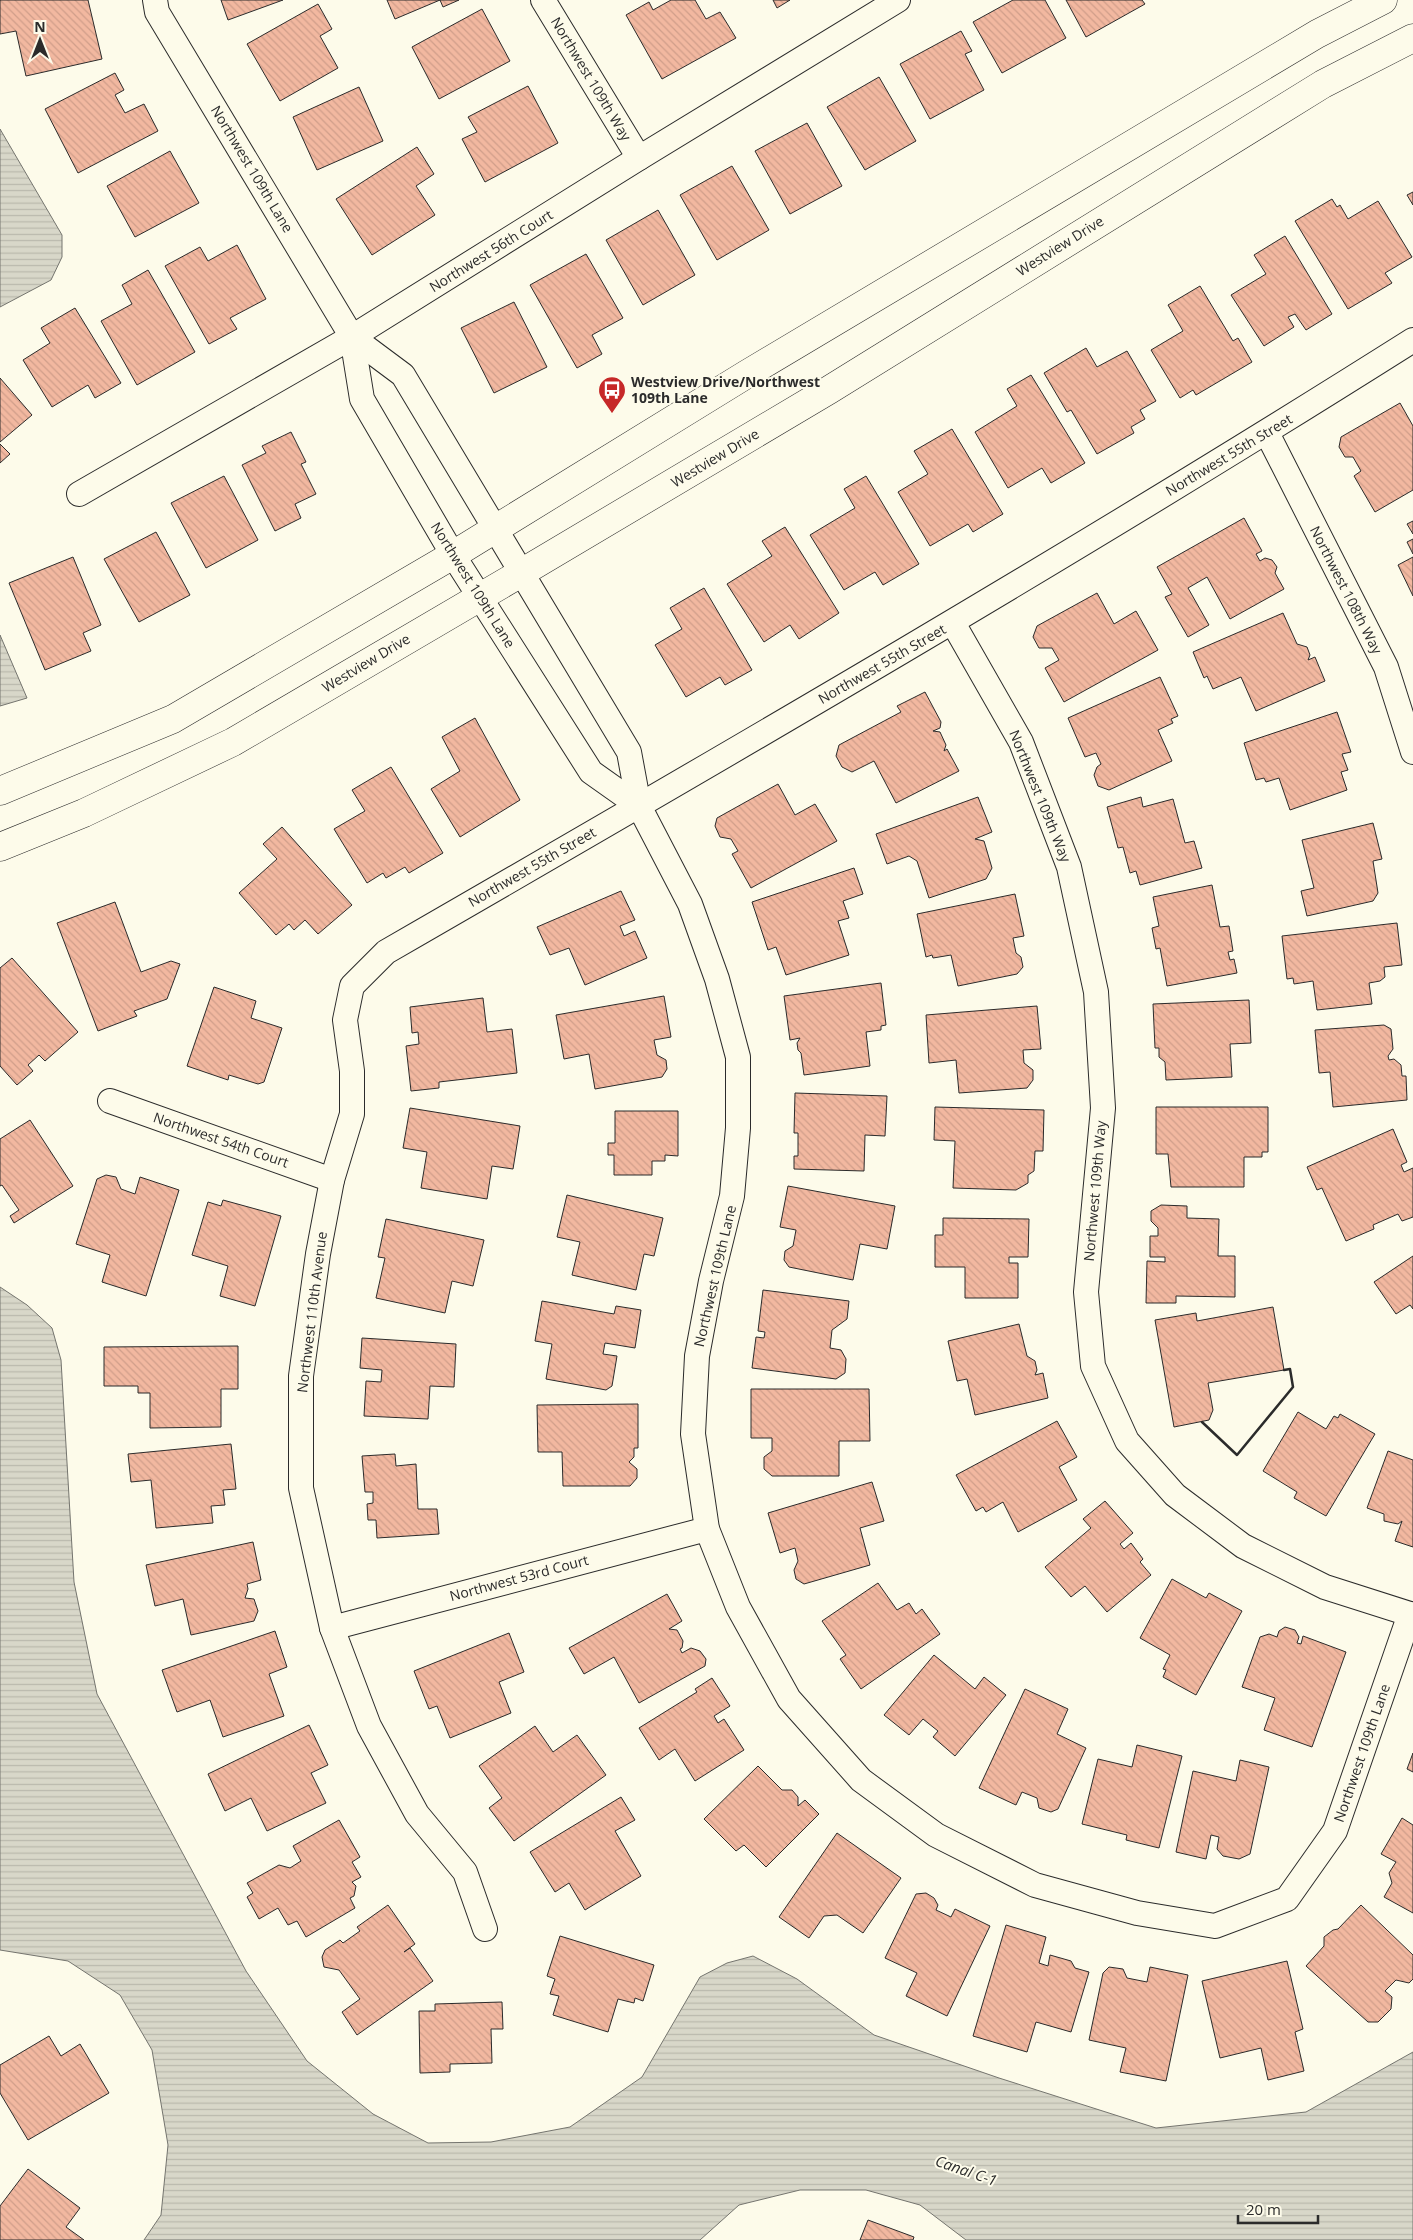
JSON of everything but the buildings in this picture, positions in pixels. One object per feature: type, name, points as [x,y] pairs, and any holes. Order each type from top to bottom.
[{"type":"street","name":"Northwest 109th Lane","points":[[154,0],[158,12],[352,338],[362,399],[453,555],[591,772],[639,806]]},
{"type":"street","name":"Northwest 109th Way","points":[[542,0],[639,158]]},
{"type":"street","name":"Northwest 56th Court","points":[[79,494],[352,338],[639,158],[898,0]]},
{"type":"street","points":[[0,791],[173,719],[453,555],[764,364],[1317,34],[1382,0]]},
{"type":"street","name":"Westview Drive","points":[[0,846],[84,813],[233,742],[479,596],[521,574],[829,390],[1323,84],[1413,38]]},
{"type":"street","name":"Northwest 109th Lane","points":[[352,338],[403,375],[629,752],[639,806],[690,904],[717,979],[738,1057],[738,1128],[732,1196],[710,1281],[697,1356],[693,1434],[707,1529],[738,1607],[789,1699],[861,1780],[936,1834],[1034,1885],[1137,1913],[1216,1926],[1287,1899],[1335,1831],[1411,1614]]},
{"type":"street","name":"Northwest 55th Street","points":[[352,986],[386,952],[953,623],[1267,433],[1413,340]]},
{"type":"street","name":"Northwest 108th Way","points":[[1267,433],[1386,667],[1413,752]]},
{"type":"street","name":"Northwest 109th Way","points":[[953,623],[1021,742],[1069,867],[1094,983],[1103,1108],[1086,1292],[1093,1366],[1127,1441],[1174,1495],[1243,1546],[1325,1587],[1411,1614]]},
{"type":"street","name":"Northwest 110th Avenue","points":[[352,986],[345,1020],[352,1071],[352,1114],[332,1180],[318,1254],[301,1376],[301,1488],[332,1628],[369,1726],[417,1814],[465,1872],[485,1929]]},
{"type":"street","name":"Northwest 54th Court","points":[[110,1102],[332,1180]]},
{"type":"street","name":"Northwest 53rd Court","points":[[332,1628],[707,1529]]},
{"type":"water","points":[[0,129],[62,235],[62,257],[51,280],[0,307]]},
{"type":"water","points":[[0,635],[27,698],[0,706]]},
{"type":"water","name":"Canal C-1","points":[[0,1287],[27,1305],[52,1328],[61,1360],[74,1582],[97,1694],[246,1971],[307,2061],[373,2114],[428,2143],[491,2142],[570,2127],[642,2077],[700,1977],[727,1963],[753,1956],[797,1979],[874,2035],[999,2078],[1156,2128],[1306,2112],[1413,2052],[1413,2240],[966,2240],[920,2205],[866,2190],[800,2190],[739,2205],[700,2240],[144,2240],[161,2215],[168,2145],[152,2050],[120,1995],[68,1961],[0,1950]]},
{"type":"wall","points":[[1202,1422],[1237,1455],[1293,1387],[1290,1369],[1284,1370]]},
{"type":"place","name":"Westview Drive/Northwest 109th Lane","points":[[612,414]]}]
